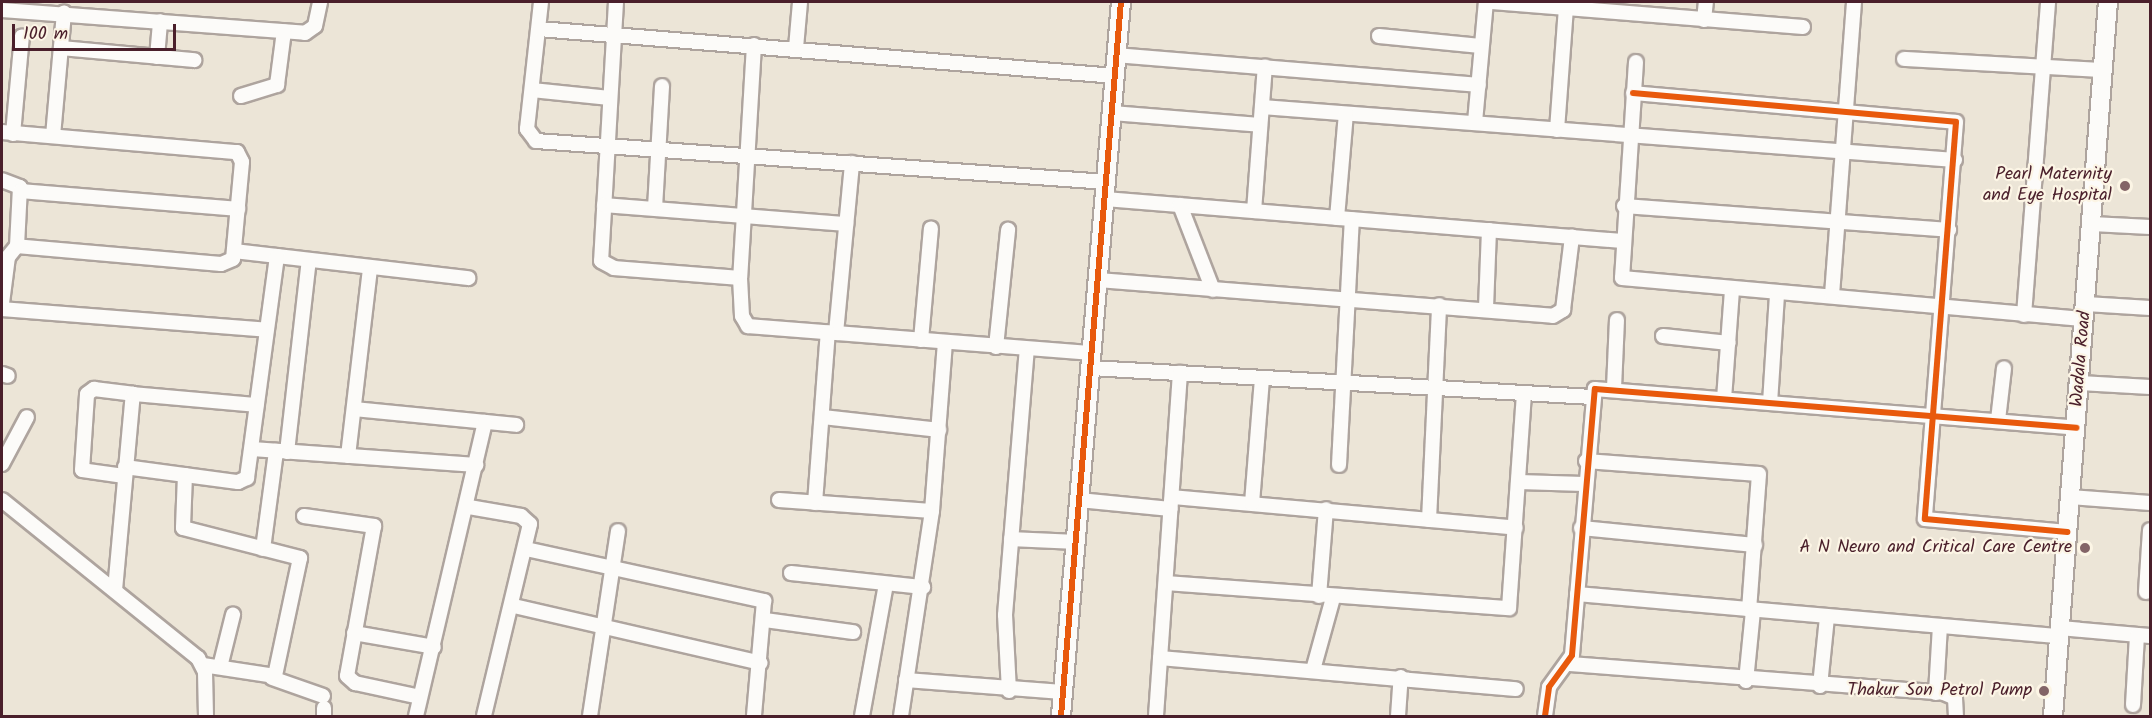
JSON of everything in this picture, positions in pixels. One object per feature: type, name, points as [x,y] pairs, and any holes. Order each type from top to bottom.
[{"type":"street","points":[[2,10],[27,5],[64,12],[284,31],[314,30],[320,2]]},
{"type":"street","points":[[542,2],[532,90],[531,139],[745,152],[1106,190],[1180,205],[1622,241]]},
{"type":"street","points":[[616,2],[604,204],[604,264],[740,278]]},
{"type":"street","points":[[796,48],[800,2]]},
{"type":"street","points":[[1061,717],[1121,2]]},
{"type":"street","points":[[1475,122],[1486,2]]},
{"type":"street","points":[[1492,2],[1566,6],[1803,27]]},
{"type":"street","points":[[1704,20],[1706,2]]},
{"type":"street","points":[[1832,295],[1854,2]]},
{"type":"street","points":[[2024,315],[2048,2]]},
{"type":"street","name":"Wadala Road","points":[[2052,717],[2080,383],[2108,2]]},
{"type":"street","points":[[1557,130],[1566,6]]},
{"type":"street","points":[[53,136],[64,12]]},
{"type":"street","points":[[157,57],[160,21]]},
{"type":"street","points":[[539,29],[796,48],[1115,76]]},
{"type":"street","points":[[240,96],[277,85],[284,31]]},
{"type":"street","points":[[17,246],[226,264],[234,251],[242,162],[237,152],[7,133],[21,36]]},
{"type":"street","points":[[1379,36],[1481,46]]},
{"type":"street","points":[[754,45],[745,152],[740,278],[742,316],[748,326],[1027,349],[1091,361],[1180,373],[1592,397]]},
{"type":"street","points":[[61,48],[194,60]]},
{"type":"street","points":[[1116,55],[1479,85]]},
{"type":"street","points":[[1904,59],[2042,70],[2103,70]]},
{"type":"street","points":[[1636,62],[1620,271],[1625,280],[1732,291],[1832,295],[2024,315],[2151,308]]},
{"type":"street","points":[[1254,211],[1265,66]]},
{"type":"street","points":[[655,208],[662,86]]},
{"type":"street","points":[[532,90],[610,98]]},
{"type":"street","points":[[1633,93],[1953,119],[1955,160],[1940,306],[1924,510],[1928,521],[2067,532]]},
{"type":"street","points":[[1262,107],[1475,122],[1630,137],[1955,160]]},
{"type":"street","points":[[1112,113],[1260,125]]},
{"type":"street","points":[[1337,218],[1346,114]]},
{"type":"street","points":[[815,503],[852,163]]},
{"type":"street","points":[[2,180],[18,184],[21,191],[17,246],[8,257],[2,303]]},
{"type":"street","points":[[21,191],[238,209]]},
{"type":"street","points":[[604,204],[846,224]]},
{"type":"street","points":[[1180,205],[1213,290]]},
{"type":"street","points":[[1624,206],[1949,230]]},
{"type":"street","points":[[1339,465],[1344,300],[1352,219]]},
{"type":"street","points":[[2092,224],[2151,227]]},
{"type":"street","points":[[921,340],[931,228]]},
{"type":"street","points":[[996,347],[1008,230]]},
{"type":"street","points":[[1486,308],[1488,230]]},
{"type":"street","points":[[1098,280],[1344,300],[1558,314],[1572,237]]},
{"type":"street","points":[[234,251],[468,279]]},
{"type":"street","points":[[257,405],[94,389],[87,394],[82,470],[185,475],[243,482],[252,449],[277,256]]},
{"type":"street","points":[[263,549],[281,452],[309,260]]},
{"type":"street","points":[[348,456],[370,268]]},
{"type":"street","points":[[1724,399],[1732,291]]},
{"type":"street","points":[[1770,403],[1777,294]]},
{"type":"street","points":[[1429,520],[1439,305]]},
{"type":"street","points":[[2,309],[266,330]]},
{"type":"street","points":[[1614,388],[1617,320]]},
{"type":"street","points":[[1663,336],[1729,343]]},
{"type":"street","points":[[902,717],[906,680],[923,587],[932,511],[945,343]]},
{"type":"street","points":[[1009,691],[1004,630],[1027,349]]},
{"type":"street","points":[[1998,420],[2004,368]]},
{"type":"street","points":[[1156,717],[1180,373]]},
{"type":"street","points":[[1252,504],[1262,378]]},
{"type":"street","points":[[2080,383],[2151,387]]},
{"type":"street","points":[[1545,717],[1549,687],[1570,664],[1592,397],[1597,388],[1933,414],[2076,428]]},
{"type":"street","points":[[115,590],[133,394]]},
{"type":"street","points":[[1166,583],[1503,611],[1513,597],[1524,394]]},
{"type":"street","points":[[354,409],[516,425]]},
{"type":"street","points":[[2,464],[27,417]]},
{"type":"street","points":[[823,417],[939,429]]},
{"type":"street","points":[[416,717],[469,507],[485,422]]},
{"type":"street","points":[[252,449],[476,465]]},
{"type":"street","points":[[1586,460],[1759,474],[1746,681]]},
{"type":"street","points":[[185,475],[183,528],[263,549],[291,552],[300,563],[272,678]]},
{"type":"street","points":[[1519,482],[1584,484]]},
{"type":"street","points":[[2070,497],[2151,503]]},
{"type":"street","points":[[2,500],[115,590],[203,665],[272,678],[324,707]]},
{"type":"street","points":[[779,500],[932,511]]},
{"type":"street","points":[[1079,500],[1252,504],[1516,528]]},
{"type":"street","points":[[469,507],[527,519],[526,549],[514,606],[484,717]]},
{"type":"street","points":[[1313,670],[1326,597],[1326,509]]},
{"type":"street","points":[[304,516],[374,526],[346,669],[351,681],[420,697]]},
{"type":"street","points":[[1581,528],[1755,545]]},
{"type":"street","points":[[2146,592],[2151,530]]},
{"type":"street","points":[[590,717],[618,531]]},
{"type":"street","points":[[1011,539],[1076,542]]},
{"type":"street","points":[[526,549],[759,598],[766,604],[754,717]]},
{"type":"street","points":[[791,573],[923,587]]},
{"type":"street","points":[[862,717],[886,584]]},
{"type":"street","points":[[1577,594],[1940,626],[2144,636],[2133,705]]},
{"type":"street","points":[[514,606],[603,629],[761,663]]},
{"type":"street","points":[[220,667],[233,615]]},
{"type":"street","points":[[1821,686],[1827,617]]},
{"type":"street","points":[[765,620],[853,632]]},
{"type":"street","points":[[1936,693],[1940,626]]},
{"type":"street","points":[[354,633],[434,647]]},
{"type":"street","points":[[1160,658],[1401,677],[1516,689]]},
{"type":"street","points":[[1570,664],[1746,681],[1936,693],[1954,698],[1956,717]]},
{"type":"street","points":[[203,665],[206,717]]},
{"type":"street","points":[[1398,717],[1401,677]]},
{"type":"street","points":[[906,680],[1009,691],[1063,692]]},
{"type":"cycle path","points":[[1061,716],[1121,2]]},
{"type":"cycle path","points":[[1633,93],[1956,122],[1925,519],[2067,532]]},
{"type":"cycle path","points":[[1545,716],[1549,687],[1572,655],[1595,389],[2076,428]]},
{"type":"place","name":"Pearl Maternity and Eye Hospital","points":[[2125,186]]},
{"type":"place","name":"A N Neuro and Critical Care Centre","points":[[2085,548]]},
{"type":"place","name":"Thakur Son Petrol Pump","points":[[2044,691]]}]
